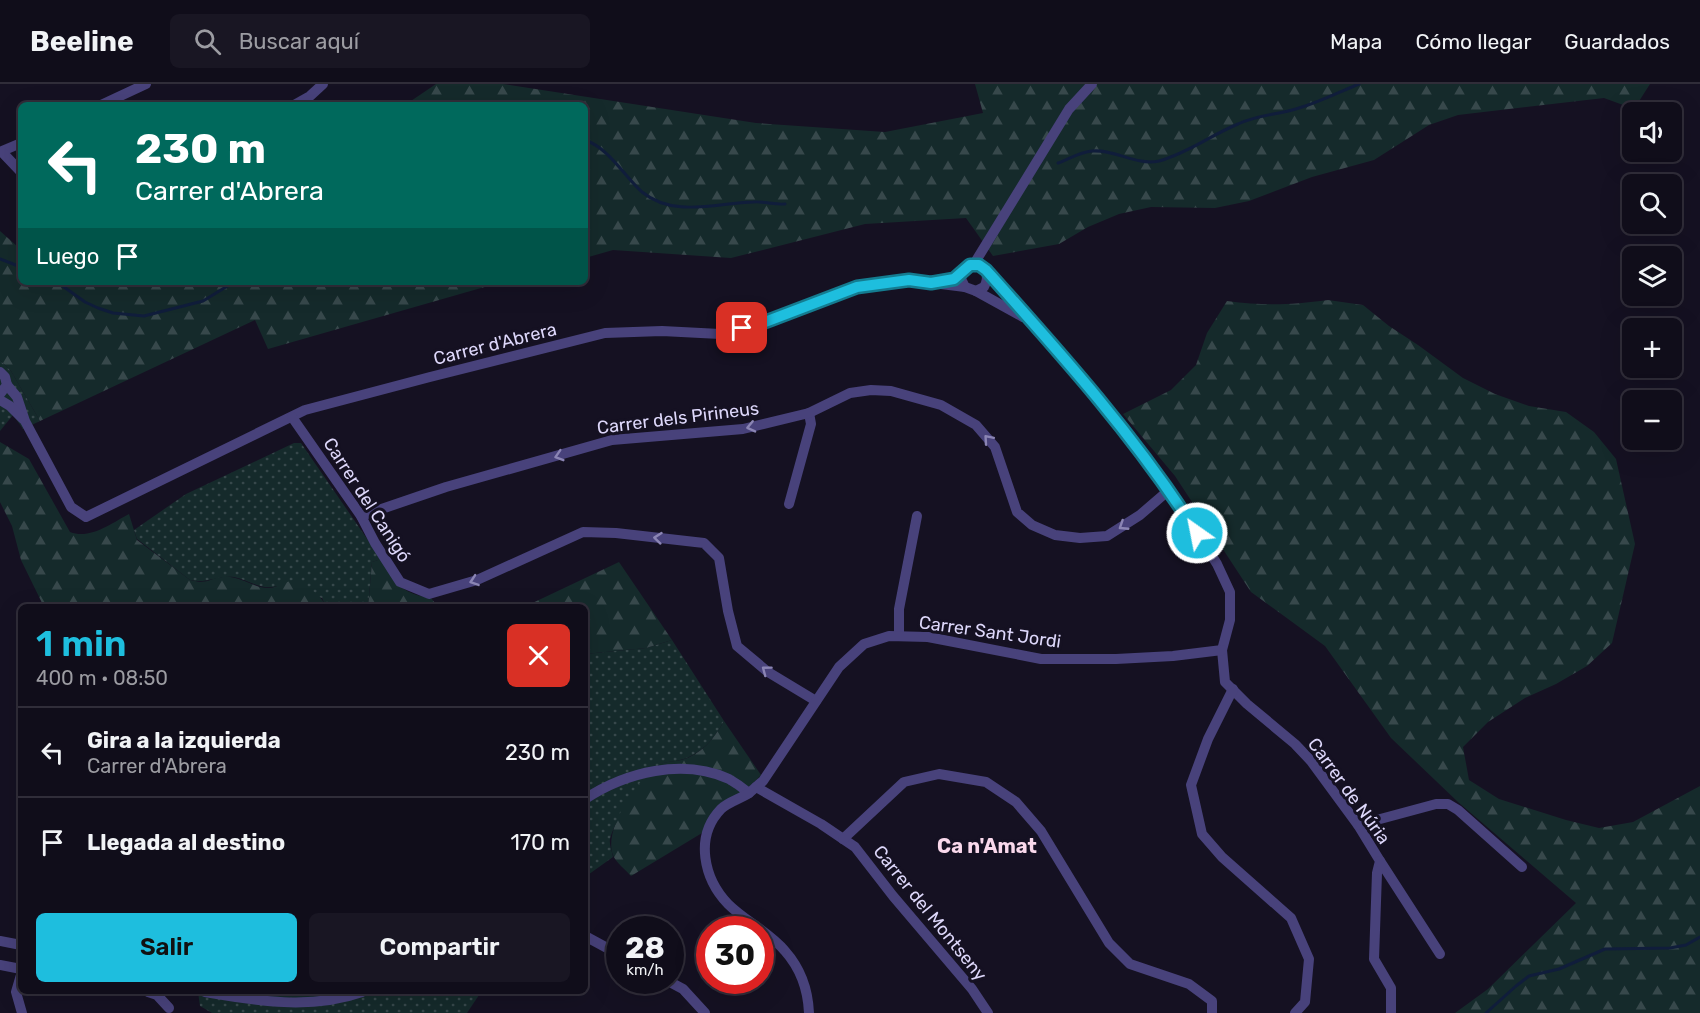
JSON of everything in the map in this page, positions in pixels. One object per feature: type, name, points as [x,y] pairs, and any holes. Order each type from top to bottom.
[{"type":"street","points":[[299,102],[323,84]]},
{"type":"street","points":[[1033,323],[970,289],[962,279],[964,270],[974,264],[1069,109],[1092,84]]},
{"type":"street","points":[[106,102],[138,86]]},
{"type":"street","points":[[18,144],[1,152],[18,169]]},
{"type":"street","points":[[974,264],[986,270],[1097,395],[1169,490],[1217,564],[1230,592],[1230,620],[1222,650]]},
{"type":"street","name":"Carrer d'Abrera","points":[[931,283],[954,279],[964,270]]},
{"type":"street","points":[[970,289],[984,287],[987,283],[986,270]]},
{"type":"street","name":"Carrer d'Abrera","points":[[26,422],[71,507],[86,517],[317,407],[605,333],[662,331],[720,334],[765,322],[857,287],[909,280],[970,289]]},
{"type":"street","points":[[0,372],[5,377],[3,389],[17,397],[26,422]]},
{"type":"street","name":"Carrer dels Pirineus","points":[[360,516],[446,487],[612,440],[743,429],[809,413],[850,393],[872,390],[891,391],[941,405],[976,425],[995,447],[1017,512],[1032,525],[1055,535],[1080,538],[1107,536],[1140,515],[1169,490]]},
{"type":"street","points":[[0,400],[10,406],[26,422]]},
{"type":"street","points":[[789,504],[810,423],[809,413]]},
{"type":"street","name":"Carrer del Canigó","points":[[292,417],[360,516],[400,582],[429,594],[477,580],[583,532],[704,543],[719,558],[737,646],[768,672],[816,701]]},
{"type":"street","points":[[899,636],[899,609],[917,516]]},
{"type":"street","name":"Carrer Sant Jordi","points":[[809,1013],[803,975],[785,950],[728,904],[709,876],[703,850],[707,831],[721,809],[753,790],[763,781],[839,667],[864,644],[889,636],[928,638],[1041,659],[1079,660],[1222,650]]},
{"type":"street","name":"Carrer de Núria","points":[[1222,650],[1225,682],[1311,761],[1358,825],[1380,861],[1377,873],[1374,958],[1390,988],[1391,1013]]},
{"type":"street","points":[[1233,689],[1208,740],[1191,785],[1202,834],[1222,857],[1291,918],[1309,959],[1305,1002],[1295,1013]]},
{"type":"street","name":"Carrer del Montseny","points":[[588,797],[624,779],[654,771],[670,770],[717,775],[753,790],[855,847],[893,896],[972,989],[986,1012]]},
{"type":"street","points":[[843,839],[904,782],[939,774],[986,782],[1016,802],[1041,831],[1109,943],[1130,964],[1189,984],[1212,1001],[1212,1013]]},
{"type":"street","points":[[1358,825],[1436,804],[1448,804],[1458,810],[1522,867]]},
{"type":"street","points":[[1380,861],[1440,954]]},
{"type":"street","points":[[588,938],[606,947]]},
{"type":"street","points":[[0,941],[18,944]]},
{"type":"street","points":[[0,965],[18,968]]},
{"type":"street","points":[[18,985],[16,992],[22,1013]]},
{"type":"street","points":[[684,990],[705,1013]]},
{"type":"street","points":[[154,994],[171,1010]]},
{"type":"street","points":[[167,994],[171,1010]]},
{"type":"street","points":[[217,994],[266,1002],[298,1003],[353,994]]},
{"type":"green space","points":[[436,84],[503,84],[756,123],[885,132],[983,113],[975,84],[1650,84],[1638,102],[1622,102],[1622,105],[1604,98],[1458,115],[1429,125],[1374,160],[1312,177],[1249,201],[1215,208],[1151,207],[1119,214],[1088,227],[1059,244],[993,256],[966,218],[865,224],[731,258],[613,250],[588,257],[588,102],[409,102]]},
{"type":"green space","points":[[0,231],[18,247],[18,285],[492,285],[268,349],[255,320],[40,421],[11,371],[0,360]]},
{"type":"green space","points":[[1328,300],[1363,305],[1463,378],[1495,394],[1529,406],[1566,412],[1594,432],[1616,459],[1635,544],[1612,643],[1587,666],[1525,698],[1488,722],[1463,747],[1469,780],[1499,799],[1599,828],[1633,822],[1700,786],[1700,1013],[1455,1013],[1488,989],[1576,903],[1458,802],[1391,738],[1325,646],[1251,592],[1175,476],[1123,414],[1171,390],[1196,365],[1207,333],[1227,301],[1278,304]]},
{"type":"green space","points":[[0,360],[11,371],[40,421],[23,429],[13,415],[0,431]]},
{"type":"green space","points":[[0,442],[29,459],[70,532],[85,534],[93,532],[129,514],[137,540],[190,580],[205,582],[229,577],[270,588],[293,580],[317,594],[324,604],[43,604],[21,560],[12,526],[0,502]]},
{"type":"green space","points":[[294,443],[301,443],[381,559],[372,562],[368,604],[325,604],[322,598],[277,586],[260,586],[234,577],[190,580],[137,539],[134,530],[186,494]]},
{"type":"green space","points":[[381,559],[400,586],[412,593],[431,598],[436,604],[368,604],[372,562]]},
{"type":"green space","points":[[619,562],[672,640],[646,648],[588,654],[588,604],[530,604]]},
{"type":"green space","points":[[672,640],[724,721],[716,734],[701,750],[688,758],[661,764],[651,772],[630,799],[613,830],[610,841],[613,857],[588,875],[588,654],[646,648]]},
{"type":"green space","points":[[724,721],[761,775],[722,809],[702,833],[631,876],[614,858],[611,845],[617,819],[624,806],[650,772],[661,764],[688,758],[701,750],[716,734]]},
{"type":"green space","points":[[198,994],[480,994],[467,1013],[212,1013],[200,1006]]},
{"type":"waterway","points":[[1058,163],[1092,151],[1109,152],[1142,161],[1159,161],[1246,121],[1307,106],[1359,84]]},
{"type":"waterway","points":[[588,141],[609,156],[642,192],[668,205],[696,207],[757,202],[785,204]]},
{"type":"waterway","points":[[0,259],[18,266]]},
{"type":"waterway","points":[[61,285],[85,302],[98,308],[113,313],[144,316],[203,301],[229,285]]},
{"type":"waterway","points":[[1486,1013],[1529,976],[1559,969],[1605,949],[1670,948],[1686,945],[1700,937]]},
{"type":"district","name":"Ca n'Amat","points":[[987,846]]},
{"type":"route","points":[[742,328],[765,322],[857,287],[909,280],[931,283],[954,279],[966,267],[979,265],[986,270],[1097,395],[1158,476],[1197,533]]}]
